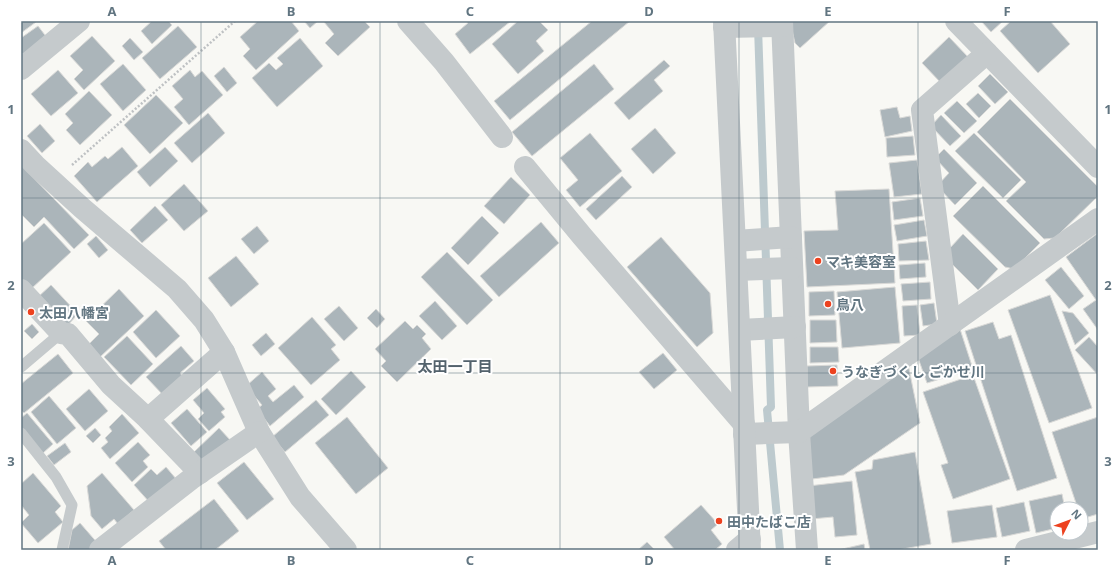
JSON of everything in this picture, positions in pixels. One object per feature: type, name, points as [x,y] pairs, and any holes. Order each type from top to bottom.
[{"type":"street","points":[[21,69],[58,28],[79,21]]},
{"type":"street","points":[[408,21],[444,62],[502,137]]},
{"type":"street","points":[[956,21],[1098,167]]},
{"type":"street","points":[[746,546],[750,431],[750,329],[746,240],[724,24],[748,26],[782,24],[794,327],[807,550]]},
{"type":"street","points":[[950,325],[922,110],[987,53]]},
{"type":"street","points":[[21,150],[54,182],[177,289],[204,320],[224,352],[259,432],[300,497],[346,550]]},
{"type":"street","points":[[525,167],[587,242],[750,431],[799,432],[1098,219]]},
{"type":"street","points":[[746,240],[791,237]]},
{"type":"street","points":[[747,270],[792,268]]},
{"type":"street","points":[[21,290],[61,333],[68,334],[111,385],[148,419],[200,473]]},
{"type":"street","points":[[750,329],[794,327]]},
{"type":"street","points":[[148,419],[224,352]]},
{"type":"street","points":[[100,550],[200,473],[259,432]]},
{"type":"street","points":[[1026,550],[1098,532]]},
{"type":"lane","points":[[21,367],[61,333]]},
{"type":"lane","points":[[21,434],[56,478],[72,505],[62,550]]},
{"type":"path","points":[[54,182],[234,21]]},
{"type":"building","points":[[21,21],[35,21],[36,22],[21,33]]},
{"type":"building","points":[[152,21],[168,21],[172,25],[152,44],[141,31]]},
{"type":"building","points":[[258,21],[291,21],[299,31],[256,70],[243,56],[250,49],[240,37]]},
{"type":"building","points":[[304,21],[318,21],[310,28]]},
{"type":"building","points":[[364,21],[370,27],[338,56],[325,43],[334,34],[324,22]]},
{"type":"building","points":[[466,21],[511,21],[470,54],[455,34],[468,23]]},
{"type":"building","points":[[518,21],[539,21],[548,30],[536,41],[544,51],[518,74],[492,44]]},
{"type":"building","points":[[592,21],[630,21],[510,120],[494,101]]},
{"type":"building","points":[[790,21],[830,21],[800,48],[795,43]]},
{"type":"building","points":[[981,21],[1003,21],[991,32]]},
{"type":"building","points":[[1011,21],[1050,21],[1070,44],[1038,73],[1000,31]]},
{"type":"building","points":[[38,26],[48,39],[24,56],[21,52],[21,38]]},
{"type":"building","points":[[178,26],[197,47],[160,79],[142,58]]},
{"type":"building","points":[[92,36],[115,61],[84,90],[74,79],[83,70],[70,56]]},
{"type":"building","points":[[949,37],[969,58],[942,84],[922,63]]},
{"type":"building","points":[[130,38],[143,52],[134,60],[122,46]]},
{"type":"building","points":[[300,38],[323,66],[277,107],[252,78],[269,63],[276,70],[283,64],[277,58]]},
{"type":"building","points":[[664,60],[670,66],[654,80],[663,91],[629,120],[614,103]]},
{"type":"building","points":[[123,64],[146,90],[123,111],[100,84]]},
{"type":"building","points":[[594,64],[614,89],[532,156],[512,132]]},
{"type":"building","points":[[224,67],[237,83],[227,92],[214,76]]},
{"type":"building","points":[[58,70],[78,93],[51,116],[31,94]]},
{"type":"building","points":[[190,70],[195,77],[202,71],[223,95],[189,125],[174,107],[183,99],[172,86]]},
{"type":"building","points":[[990,74],[1008,92],[995,104],[978,86]]},
{"type":"building","points":[[89,91],[112,115],[80,145],[66,130],[73,123],[65,114]]},
{"type":"building","points":[[978,93],[991,106],[979,118],[966,104]]},
{"type":"building","points":[[156,95],[183,123],[150,154],[124,125]]},
{"type":"building","points":[[1010,99],[1098,187],[1098,196],[1055,238],[1044,239],[1006,201],[1026,182],[977,132]]},
{"type":"building","points":[[957,101],[977,121],[964,133],[944,113]]},
{"type":"building","points":[[897,107],[900,118],[910,116],[912,131],[885,137],[880,110]]},
{"type":"building","points":[[208,113],[225,133],[192,163],[174,143]]},
{"type":"building","points":[[941,115],[961,136],[950,146],[931,126]]},
{"type":"building","points":[[40,124],[55,141],[42,153],[27,136]]},
{"type":"building","points":[[655,128],[676,153],[653,174],[631,149]]},
{"type":"building","points":[[590,133],[622,171],[580,207],[566,190],[578,180],[560,158]]},
{"type":"building","points":[[974,133],[1021,180],[1003,198],[955,151]]},
{"type":"building","points":[[913,136],[915,155],[887,157],[886,138]]},
{"type":"building","points":[[122,147],[138,166],[97,202],[74,176],[88,162],[92,167],[105,156],[108,159]]},
{"type":"building","points":[[165,147],[178,161],[150,187],[137,172]]},
{"type":"building","points":[[944,149],[977,183],[955,205],[937,186],[949,173],[935,158]]},
{"type":"building","points":[[917,160],[922,194],[894,197],[889,163]]},
{"type":"building","points":[[21,165],[89,235],[74,249],[44,217],[34,227],[22,215],[21,217]]},
{"type":"building","points":[[622,176],[632,187],[596,220],[586,209]]},
{"type":"building","points":[[511,177],[530,195],[504,224],[484,206]]},
{"type":"building","points":[[184,184],[208,211],[184,231],[161,205]]},
{"type":"building","points":[[983,186],[1040,243],[1014,269],[1005,267],[953,216]]},
{"type":"building","points":[[889,189],[895,283],[807,287],[804,231],[838,230],[835,191]]},
{"type":"building","points":[[920,198],[923,216],[894,220],[892,202]]},
{"type":"building","points":[[155,206],[168,220],[142,243],[130,230]]},
{"type":"building","points":[[482,216],[499,233],[468,265],[451,248]]},
{"type":"building","points":[[924,220],[927,236],[897,241],[894,225]]},
{"type":"building","points":[[541,222],[559,243],[499,297],[480,276]]},
{"type":"building","points":[[44,223],[71,252],[31,289],[21,279],[21,244]]},
{"type":"building","points":[[257,226],[269,241],[254,254],[241,239]]},
{"type":"building","points":[[1098,233],[1098,330],[1083,309],[1096,300],[1066,257]]},
{"type":"building","points":[[963,234],[998,269],[978,290],[951,263],[949,249]]},
{"type":"building","points":[[96,236],[108,250],[99,258],[87,244]]},
{"type":"building","points":[[661,237],[710,293],[713,333],[697,347],[627,267]]},
{"type":"building","points":[[926,241],[929,260],[899,261],[898,244]]},
{"type":"building","points":[[447,252],[493,300],[467,325],[421,277]]},
{"type":"building","points":[[236,256],[259,284],[231,307],[208,278]]},
{"type":"building","points":[[925,263],[926,277],[900,279],[899,265]]},
{"type":"building","points":[[1061,267],[1084,296],[1069,309],[1045,280]]},
{"type":"building","points":[[930,282],[931,299],[903,301],[901,284]]},
{"type":"building","points":[[51,285],[78,314],[65,328],[37,298]]},
{"type":"building","points":[[895,287],[900,343],[842,348],[837,292]]},
{"type":"building","points":[[119,289],[144,316],[100,357],[88,345],[99,334],[86,321]]},
{"type":"building","points":[[834,291],[835,315],[809,316],[809,292]]},
{"type":"building","points":[[1050,295],[1092,408],[1049,423],[1008,310]]},
{"type":"building","points":[[435,301],[457,326],[442,340],[419,316]]},
{"type":"building","points":[[934,303],[937,324],[923,326],[920,305]]},
{"type":"building","points":[[917,305],[920,335],[904,336],[902,306]]},
{"type":"building","points":[[339,306],[358,328],[344,341],[324,319]]},
{"type":"building","points":[[376,309],[385,319],[377,328],[367,318]]},
{"type":"building","points":[[156,310],[180,336],[156,358],[133,332]]},
{"type":"building","points":[[1062,311],[1073,313],[1089,333],[1075,345]]},
{"type":"building","points":[[312,317],[336,345],[331,349],[340,360],[311,385],[278,348]]},
{"type":"building","points":[[810,320],[836,320],[837,342],[810,343]]},
{"type":"building","points":[[405,321],[413,329],[417,325],[426,334],[422,338],[431,349],[397,382],[381,366],[386,361],[375,349]]},
{"type":"building","points":[[993,322],[999,339],[1011,335],[1057,478],[1017,491],[965,331]]},
{"type":"building","points":[[32,324],[39,332],[32,339],[24,331]]},
{"type":"building","points":[[960,329],[973,369],[927,383],[917,355]]},
{"type":"building","points":[[266,333],[275,344],[261,356],[252,345]]},
{"type":"building","points":[[127,336],[153,364],[131,385],[104,357]]},
{"type":"building","points":[[1089,337],[1098,347],[1098,375],[1075,350]]},
{"type":"building","points":[[181,346],[194,361],[180,373],[184,378],[164,396],[146,377]]},
{"type":"building","points":[[810,347],[838,347],[839,362],[810,363]]},
{"type":"building","points":[[663,353],[677,370],[654,389],[639,372]]},
{"type":"building","points":[[58,354],[73,373],[24,413],[21,410],[21,384]]},
{"type":"building","points":[[908,364],[920,423],[844,475],[812,479],[806,435]]},
{"type":"building","points":[[837,365],[838,386],[807,387],[807,366]]},
{"type":"building","points":[[351,371],[366,387],[336,415],[321,399]]},
{"type":"building","points":[[262,372],[276,389],[268,396],[273,402],[294,385],[304,397],[270,426],[257,409],[262,405],[246,386]]},
{"type":"building","points":[[973,375],[1010,479],[953,499],[941,465],[948,463],[923,392]]},
{"type":"building","points":[[207,388],[225,409],[221,412],[225,417],[209,431],[198,419],[204,413],[193,400]]},
{"type":"building","points":[[89,389],[108,411],[85,431],[66,409]]},
{"type":"building","points":[[49,396],[76,428],[57,444],[31,412]]},
{"type":"building","points":[[316,400],[329,415],[285,452],[272,437]]},
{"type":"building","points":[[187,409],[207,432],[191,446],[171,423]]},
{"type":"building","points":[[27,413],[53,444],[43,453],[21,429],[21,418]]},
{"type":"building","points":[[122,414],[139,433],[110,459],[101,448],[108,442],[105,438],[112,431],[109,427]]},
{"type":"building","points":[[347,417],[388,468],[356,494],[315,443]]},
{"type":"building","points":[[1098,417],[1098,514],[1089,517],[1089,501],[1075,501],[1052,432]]},
{"type":"building","points":[[95,428],[101,435],[93,443],[86,436]]},
{"type":"building","points":[[219,428],[231,441],[206,464],[194,452]]},
{"type":"building","points":[[138,442],[150,455],[143,461],[148,467],[132,482],[115,463]]},
{"type":"building","points":[[65,443],[71,452],[54,465],[47,456]]},
{"type":"building","points":[[915,452],[931,544],[897,550],[870,550],[855,472],[872,469],[873,460]]},
{"type":"building","points":[[244,462],[274,499],[247,520],[217,483]]},
{"type":"building","points":[[166,467],[177,480],[151,504],[134,485],[151,469],[157,475]]},
{"type":"building","points":[[33,473],[61,506],[55,512],[63,522],[38,543],[21,523],[29,515],[21,505],[21,484]]},
{"type":"building","points":[[102,473],[134,510],[118,524],[114,519],[102,529],[91,516],[87,486]]},
{"type":"building","points":[[852,481],[857,535],[835,537],[833,517],[811,519],[808,486]]},
{"type":"building","points":[[1062,494],[1063,501],[1049,501],[1049,530],[1036,533],[1029,501]]},
{"type":"building","points":[[214,499],[239,531],[215,550],[166,550],[159,541]]},
{"type":"building","points":[[1024,502],[1030,531],[1002,537],[996,508]]},
{"type":"building","points":[[701,505],[718,524],[711,530],[722,544],[715,550],[675,550],[664,537]]},
{"type":"building","points":[[992,505],[997,537],[952,543],[947,511]]},
{"type":"building","points":[[80,523],[100,546],[95,550],[68,550],[72,530]]},
{"type":"building","points":[[647,542],[655,550],[638,550]]},
{"type":"building","points":[[864,544],[865,550],[838,550]]},
{"type":"waterway","points":[[758,27],[771,407],[767,410],[780,550]]},
{"type":"place","name":"マキ美容室","points":[[818,261]]},
{"type":"place","name":"鳥八","points":[[828,304]]},
{"type":"place","name":"太田八幡宮","points":[[31,312]]},
{"type":"place","name":"うなぎづくし ごかせ川","points":[[833,371]]},
{"type":"place","name":"田中たばこ店","points":[[719,521]]},
{"type":"district","name":"太田一丁目","points":[[455,366]]}]
